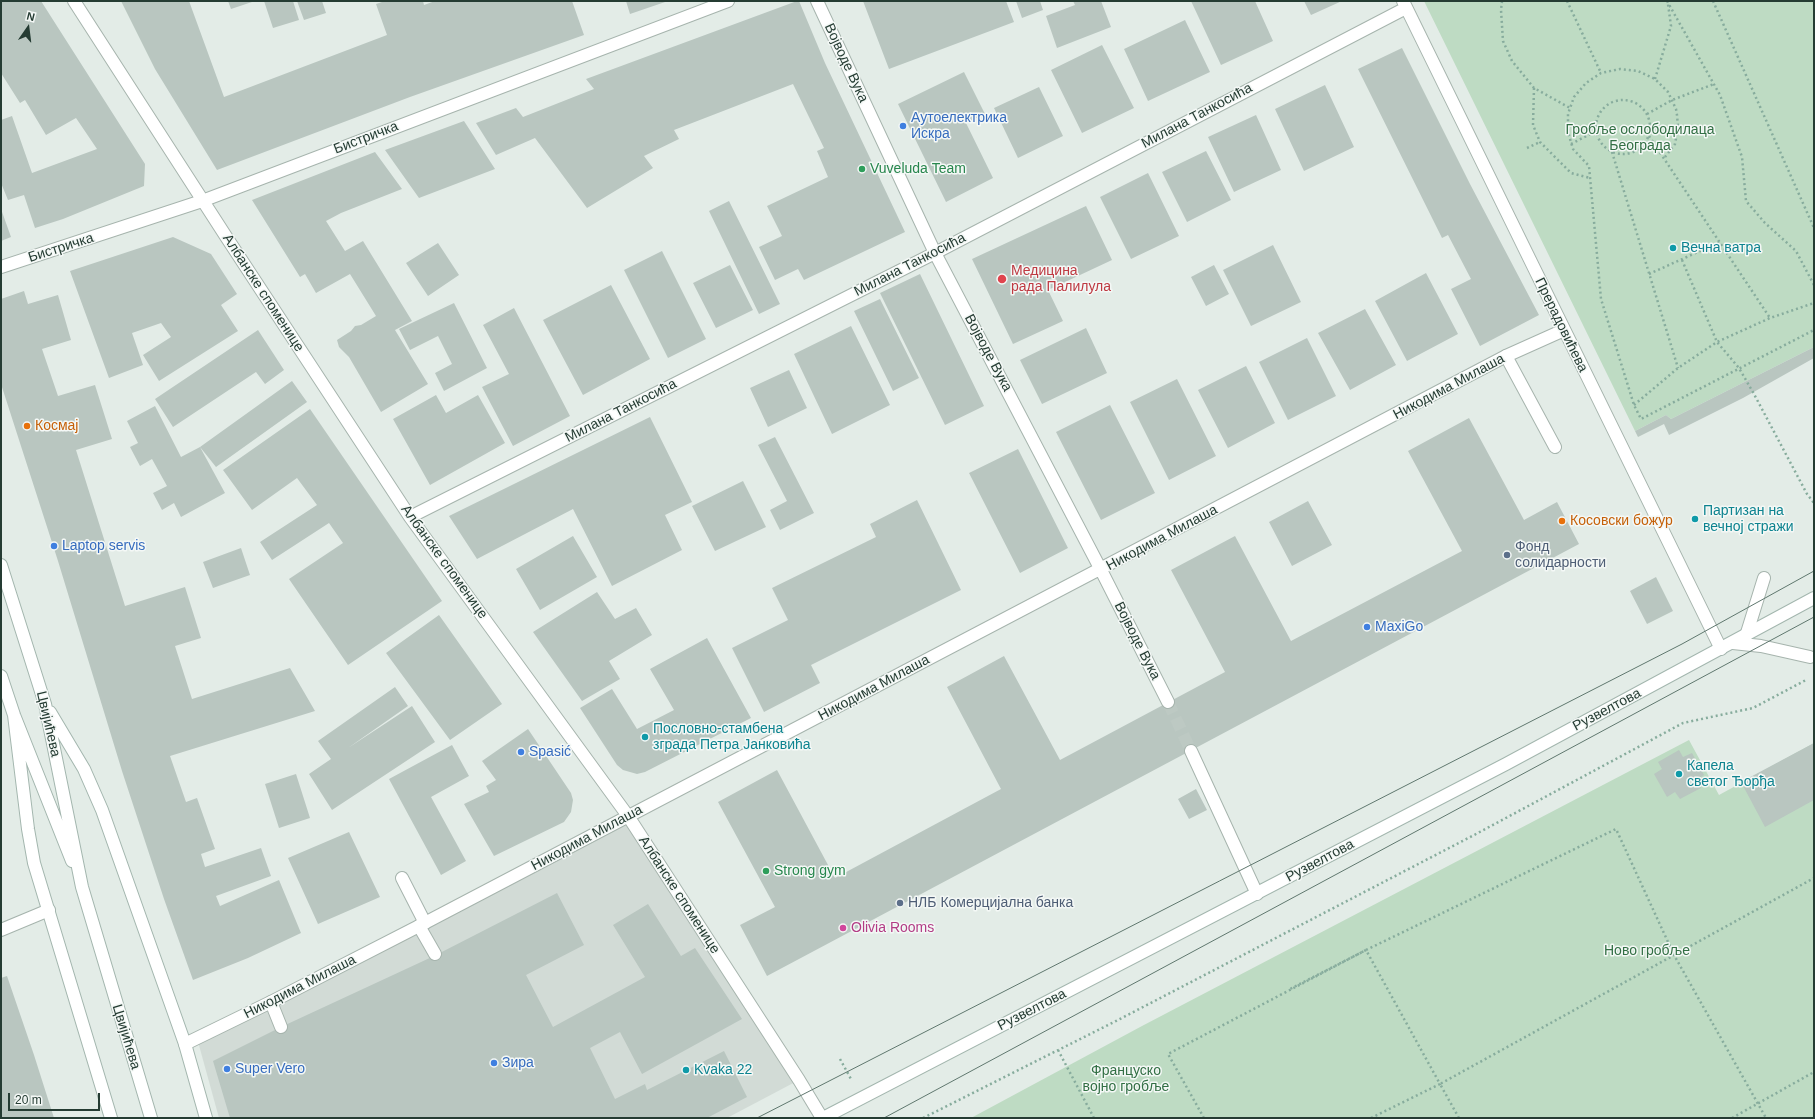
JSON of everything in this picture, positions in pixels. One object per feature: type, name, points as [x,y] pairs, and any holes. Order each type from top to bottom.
[{"type":"street","name":"Албанске споменице","points":[[74,1],[202,201],[410,517],[628,816],[803,1086],[822,1118]]},
{"type":"street","name":"Бистричка","points":[[1,267],[202,201],[711,4],[728,1]]},
{"type":"street","name":"Војводе Вука","points":[[816,1],[935,252],[1168,702]]},
{"type":"street","name":"Милана Танкосића","points":[[410,517],[935,252],[1404,4]]},
{"type":"street","name":"Прерадовићева","points":[[1404,4],[1721,649]]},
{"type":"street","name":"Никодима Милаша","points":[[185,1044],[272,1002],[422,924],[1101,570],[1506,356],[1564,330]]},
{"type":"street","points":[[1506,356],[1555,446]]},
{"type":"street","name":"Цвијићева","points":[[1,565],[45,704],[82,887]]},
{"type":"street","points":[[1746,636],[1764,578]]},
{"type":"street","name":"Рузвелтова","points":[[822,1118],[1257,894],[1746,636],[1814,598]]},
{"type":"street","points":[[1733,642],[1761,646],[1810,657]]},
{"type":"street","name":"Цвијићева","points":[[1,676],[14,716],[82,887],[151,1118]]},
{"type":"street","points":[[45,704],[84,769],[102,810],[185,1044],[206,1118]]},
{"type":"street","points":[[14,716],[28,829],[34,863],[110,1118]]},
{"type":"street","points":[[1191,751],[1257,894]]},
{"type":"street","points":[[402,878],[435,954]]},
{"type":"street","points":[[1,930],[49,910]]},
{"type":"street","points":[[272,1002],[281,1027]]},
{"type":"path","points":[[1502,1],[1500,10],[1503,41],[1512,61],[1534,88],[1570,108]]},
{"type":"path","points":[[1567,1],[1601,73]]},
{"type":"path","points":[[1713,1],[1814,228]]},
{"type":"path","points":[[1655,79],[1670,26],[1667,2]]},
{"type":"path","points":[[1667,2],[1720,94],[1742,157],[1746,201],[1765,222],[1796,251],[1814,284]]},
{"type":"path","points":[[1665,158],[1675,144],[1678,127],[1676,109],[1668,92],[1655,79],[1638,71],[1620,69],[1601,73],[1586,83],[1574,97],[1568,114],[1568,132],[1573,149],[1589,166],[1601,300],[1634,405],[1641,419],[1814,330]]},
{"type":"path","points":[[1647,114],[1672,100],[1714,84]]},
{"type":"path","points":[[1534,88],[1533,125],[1540,142],[1571,173],[1590,178]]},
{"type":"path","points":[[1621,99],[1630,100],[1639,104],[1647,114],[1651,128],[1645,145],[1629,154],[1612,152],[1604,147],[1599,140],[1596,131],[1596,122],[1599,114],[1612,102],[1621,99]]},
{"type":"path","points":[[1571,144],[1596,131]]},
{"type":"path","points":[[1649,136],[1770,318]]},
{"type":"path","points":[[1527,148],[1540,142]]},
{"type":"path","points":[[1612,152],[1678,368]]},
{"type":"path","points":[[1649,274],[1720,242]]},
{"type":"path","points":[[1682,260],[1717,342],[1739,368],[1807,494],[1814,503]]},
{"type":"path","points":[[1634,405],[1678,368],[1717,342],[1770,318],[1814,303]]},
{"type":"path","points":[[923,1118],[1476,834],[1682,723],[1753,708],[1808,678]]},
{"type":"path","points":[[1288,990],[1366,950],[1616,829],[1674,955],[1766,1118]]},
{"type":"path","points":[[1371,1118],[1440,1084],[1814,878]]},
{"type":"path","points":[[1366,950],[1459,1118]]},
{"type":"path","points":[[1204,1118],[1168,1054],[1366,950]]},
{"type":"path","points":[[1058,1050],[1094,1118]]},
{"type":"path","points":[[1732,1118],[1758,1102],[1814,1072]]},
{"type":"shaded area","points":[[628,816],[799,1080],[727,1118],[219,1118],[197,1038]]},
{"type":"green space","name":"Гробље ослободилаца Београда","points":[[1424,1],[1814,1],[1814,347],[1671,419],[1666,415],[1635,431]]},
{"type":"green space","name":"Ново гробље","points":[[1689,740],[1719,795],[1814,743],[1814,1118],[971,1118],[1142,1026]]},
{"type":"building","points":[[1,1],[41,1],[145,164],[144,186],[63,219],[35,228],[24,195],[8,200],[1,183],[1,120],[12,116],[32,173],[97,149],[76,118],[46,135],[25,100],[20,103],[1,73]]},
{"type":"building","points":[[121,1],[189,1],[224,97],[387,35],[376,4],[385,1],[423,1],[424,5],[435,1],[572,1],[584,35],[410,97],[217,170],[155,69]]},
{"type":"building","points":[[228,1],[255,1],[231,9]]},
{"type":"building","points":[[264,1],[293,1],[299,20],[273,28]]},
{"type":"building","points":[[297,1],[322,1],[326,13],[304,20]]},
{"type":"building","points":[[626,1],[668,1],[630,14]]},
{"type":"building","points":[[799,1],[825,63],[905,232],[804,280],[798,269],[775,280],[759,247],[782,236],[767,206],[828,177],[817,151],[824,148],[793,84],[674,130],[679,139],[644,156],[653,168],[587,208],[535,138],[496,155],[476,123],[516,108],[523,117],[594,89],[586,79]]},
{"type":"building","points":[[863,1],[1006,1],[1014,22],[889,69]]},
{"type":"building","points":[[1016,1],[1040,1],[1043,10],[1022,18]]},
{"type":"building","points":[[1073,1],[1101,1],[1111,27],[1057,48],[1046,16],[1075,5]]},
{"type":"building","points":[[1191,1],[1255,1],[1273,41],[1221,65]]},
{"type":"building","points":[[1304,1],[1342,1],[1311,15]]},
{"type":"building","points":[[1185,20],[1210,72],[1148,101],[1124,49]]},
{"type":"building","points":[[1102,45],[1134,108],[1082,133],[1051,70]]},
{"type":"building","points":[[1402,48],[1470,184],[1539,315],[1480,346],[1451,289],[1471,279],[1448,235],[1442,238],[1358,69]]},
{"type":"building","points":[[964,72],[985,114],[966,123],[993,178],[946,202],[898,104]]},
{"type":"building","points":[[1325,85],[1354,147],[1304,171],[1275,109]]},
{"type":"building","points":[[1039,87],[1063,136],[1018,158],[994,108]]},
{"type":"building","points":[[1256,115],[1281,170],[1234,192],[1208,137]]},
{"type":"building","points":[[464,121],[495,169],[419,198],[385,150]]},
{"type":"building","points":[[1206,151],[1231,200],[1187,222],[1162,172]]},
{"type":"building","points":[[375,152],[402,189],[341,213],[326,221],[345,251],[363,241],[412,321],[395,330],[428,384],[381,412],[349,357],[339,347],[337,340],[351,331],[355,326],[361,325],[376,316],[350,274],[316,293],[305,274],[300,277],[252,200]]},
{"type":"building","points":[[1148,173],[1179,236],[1131,259],[1100,197]]},
{"type":"building","points":[[729,201],[780,304],[759,314],[709,211]]},
{"type":"building","points":[[1086,206],[1112,260],[1048,290],[1063,321],[1013,344],[972,259]]},
{"type":"building","points":[[1,209],[11,237],[1,241]]},
{"type":"building","points":[[173,237],[211,254],[237,294],[221,305],[238,331],[159,381],[143,355],[171,337],[161,323],[132,333],[143,365],[109,378],[70,271]]},
{"type":"building","points":[[438,243],[459,275],[428,296],[406,263]]},
{"type":"building","points":[[1273,245],[1301,302],[1251,326],[1223,270]]},
{"type":"building","points":[[662,251],[706,339],[668,358],[624,270]]},
{"type":"building","points":[[730,265],[753,310],[716,328],[693,283]]},
{"type":"building","points":[[1214,265],[1229,294],[1206,306],[1191,277]]},
{"type":"building","points":[[1426,273],[1458,334],[1407,361],[1375,301]]},
{"type":"building","points":[[920,274],[984,406],[945,425],[880,293]]},
{"type":"building","points":[[611,285],[650,359],[583,395],[543,320]]},
{"type":"building","points":[[24,291],[28,304],[58,295],[71,340],[42,349],[58,396],[95,385],[112,439],[76,450],[125,606],[185,587],[201,638],[175,646],[192,699],[290,668],[315,711],[170,756],[186,802],[197,798],[215,849],[201,854],[205,867],[261,848],[271,876],[216,896],[220,906],[279,880],[301,933],[248,958],[193,980],[164,899],[122,771],[58,561],[1,384],[1,299]]},
{"type":"building","points":[[880,299],[919,378],[893,391],[854,311]]},
{"type":"building","points":[[454,303],[487,368],[444,391],[435,373],[452,364],[438,336],[410,350],[399,329]]},
{"type":"building","points":[[514,308],[570,416],[513,446],[482,387],[509,374],[483,325]]},
{"type":"building","points":[[1365,309],[1396,365],[1350,390],[1318,333]]},
{"type":"building","points":[[851,326],[890,405],[832,434],[794,354]]},
{"type":"building","points":[[1086,328],[1107,373],[1042,404],[1020,360]]},
{"type":"building","points":[[258,330],[284,370],[265,384],[256,372],[173,427],[155,399]]},
{"type":"building","points":[[1307,338],[1336,396],[1288,420],[1259,362]]},
{"type":"building","points":[[1814,347],[1814,358],[1743,398],[1669,435],[1664,424],[1638,437],[1635,431],[1666,415],[1671,419]]},
{"type":"building","points":[[1246,366],[1275,423],[1228,448],[1198,390]]},
{"type":"building","points":[[789,370],[807,408],[768,427],[750,388]]},
{"type":"building","points":[[1177,379],[1216,456],[1169,480],[1130,402]]},
{"type":"building","points":[[292,381],[307,402],[216,467],[200,447]]},
{"type":"building","points":[[436,395],[446,413],[478,395],[505,443],[430,485],[393,419]]},
{"type":"building","points":[[1110,405],[1155,493],[1101,520],[1056,432]]},
{"type":"building","points":[[155,406],[181,457],[200,447],[225,493],[181,517],[174,503],[162,510],[153,493],[167,486],[152,459],[140,466],[130,447],[138,443],[127,421]]},
{"type":"building","points":[[310,409],[442,601],[348,665],[289,579],[343,543],[329,523],[272,560],[260,542],[317,505],[297,478],[252,510],[223,470]]},
{"type":"building","points":[[650,417],[692,502],[665,515],[682,550],[612,586],[573,509],[477,559],[449,516]]},
{"type":"building","points":[[1469,418],[1524,520],[1557,502],[1579,544],[767,976],[740,925],[775,907],[718,802],[777,770],[835,878],[1001,789],[947,687],[1004,656],[1060,760],[1225,672],[1171,570],[1235,536],[1291,641],[1462,551],[1408,451]]},
{"type":"building","points":[[775,437],[814,513],[780,530],[770,510],[787,501],[758,445]]},
{"type":"building","points":[[1018,449],[1068,548],[1020,573],[969,473]]},
{"type":"building","points":[[743,481],[766,527],[715,551],[692,506]]},
{"type":"building","points":[[917,500],[961,590],[811,665],[820,683],[764,712],[732,648],[788,620],[772,588],[876,537],[870,524]]},
{"type":"building","points":[[1308,501],[1332,545],[1292,566],[1269,522]]},
{"type":"building","points":[[573,536],[597,577],[540,610],[516,569]]},
{"type":"building","points":[[241,548],[250,575],[213,588],[203,562]]},
{"type":"building","points":[[1656,577],[1673,611],[1647,624],[1630,591]]},
{"type":"building","points":[[597,592],[615,619],[636,608],[652,635],[609,661],[620,679],[582,701],[533,632]]},
{"type":"building","points":[[439,615],[502,704],[450,740],[386,653]]},
{"type":"building","points":[[707,638],[751,718],[645,772],[637,774],[623,770],[617,765],[580,708],[612,689],[637,729],[674,710],[650,669]]},
{"type":"building","points":[[395,687],[408,706],[348,748],[412,706],[435,742],[332,810],[309,774],[331,759],[318,741]]},
{"type":"building","points":[[528,729],[571,793],[573,800],[571,812],[564,822],[494,856],[464,804],[489,792],[486,786],[496,780],[482,761]]},
{"type":"building","points":[[1814,743],[1814,800],[1765,827],[1741,782]]},
{"type":"building","points":[[452,745],[469,776],[431,797],[466,861],[441,875],[389,779]]},
{"type":"building","name":"Капела светог Ђорђа","points":[[1679,750],[1683,757],[1692,753],[1704,775],[1696,780],[1701,788],[1680,799],[1675,792],[1667,797],[1654,774],[1662,769],[1658,762]]},
{"type":"building","points":[[296,774],[310,818],[279,828],[265,784]]},
{"type":"building","points":[[1196,789],[1207,810],[1189,819],[1178,799]]},
{"type":"building","points":[[349,832],[380,897],[318,924],[288,858]]},
{"type":"building","points":[[557,893],[584,945],[526,975],[553,1027],[645,977],[613,925],[648,904],[681,956],[695,948],[742,1019],[642,1074],[620,1032],[590,1048],[615,1099],[645,1084],[647,1090],[724,1051],[747,1097],[707,1118],[230,1118],[213,1061],[281,1027],[434,956]]},
{"type":"building","points":[[7,976],[54,1118],[1,1118],[1,978]]},
{"type":"tunnel","points":[[1168,702],[1191,751]]},
{"type":"tram line","points":[[757,1118],[1682,644],[1814,571]]},
{"type":"tram line","points":[[884,1118],[1814,617]]},
{"type":"place","name":"Аутоелектрика Искра","points":[[903,126]]},
{"type":"place","name":"Vuveluda Team","points":[[862,169]]},
{"type":"place","name":"Вечна ватра","points":[[1673,248]]},
{"type":"place","name":"Медицина рада Палилула","points":[[1002,279]]},
{"type":"place","name":"Космај","points":[[27,426]]},
{"type":"place","name":"Партизан на вечној стражи","points":[[1695,519]]},
{"type":"place","name":"Косовски божур","points":[[1562,521]]},
{"type":"place","name":"Laptop servis","points":[[54,546]]},
{"type":"place","name":"Фонд солидарности","points":[[1507,555]]},
{"type":"place","name":"MaxiGo","points":[[1367,627]]},
{"type":"place","name":"Пословно-стамбена зграда Петра Јанковића","points":[[645,737]]},
{"type":"place","name":"Spasić","points":[[521,752]]},
{"type":"place","name":"Капела светог Ђорђа","points":[[1679,774]]},
{"type":"place","name":"Strong gym","points":[[766,871]]},
{"type":"place","name":"НЛБ Комерцијална банка","points":[[900,903]]},
{"type":"place","name":"Olivia Rooms","points":[[843,928]]},
{"type":"place","name":"Зира","points":[[494,1063]]},
{"type":"place","name":"Super Vero","points":[[227,1069]]},
{"type":"place","name":"Kvaka 22","points":[[686,1070]]},
{"type":"park label","name":"Француско војно гробље","points":[[1126,1080]]}]
